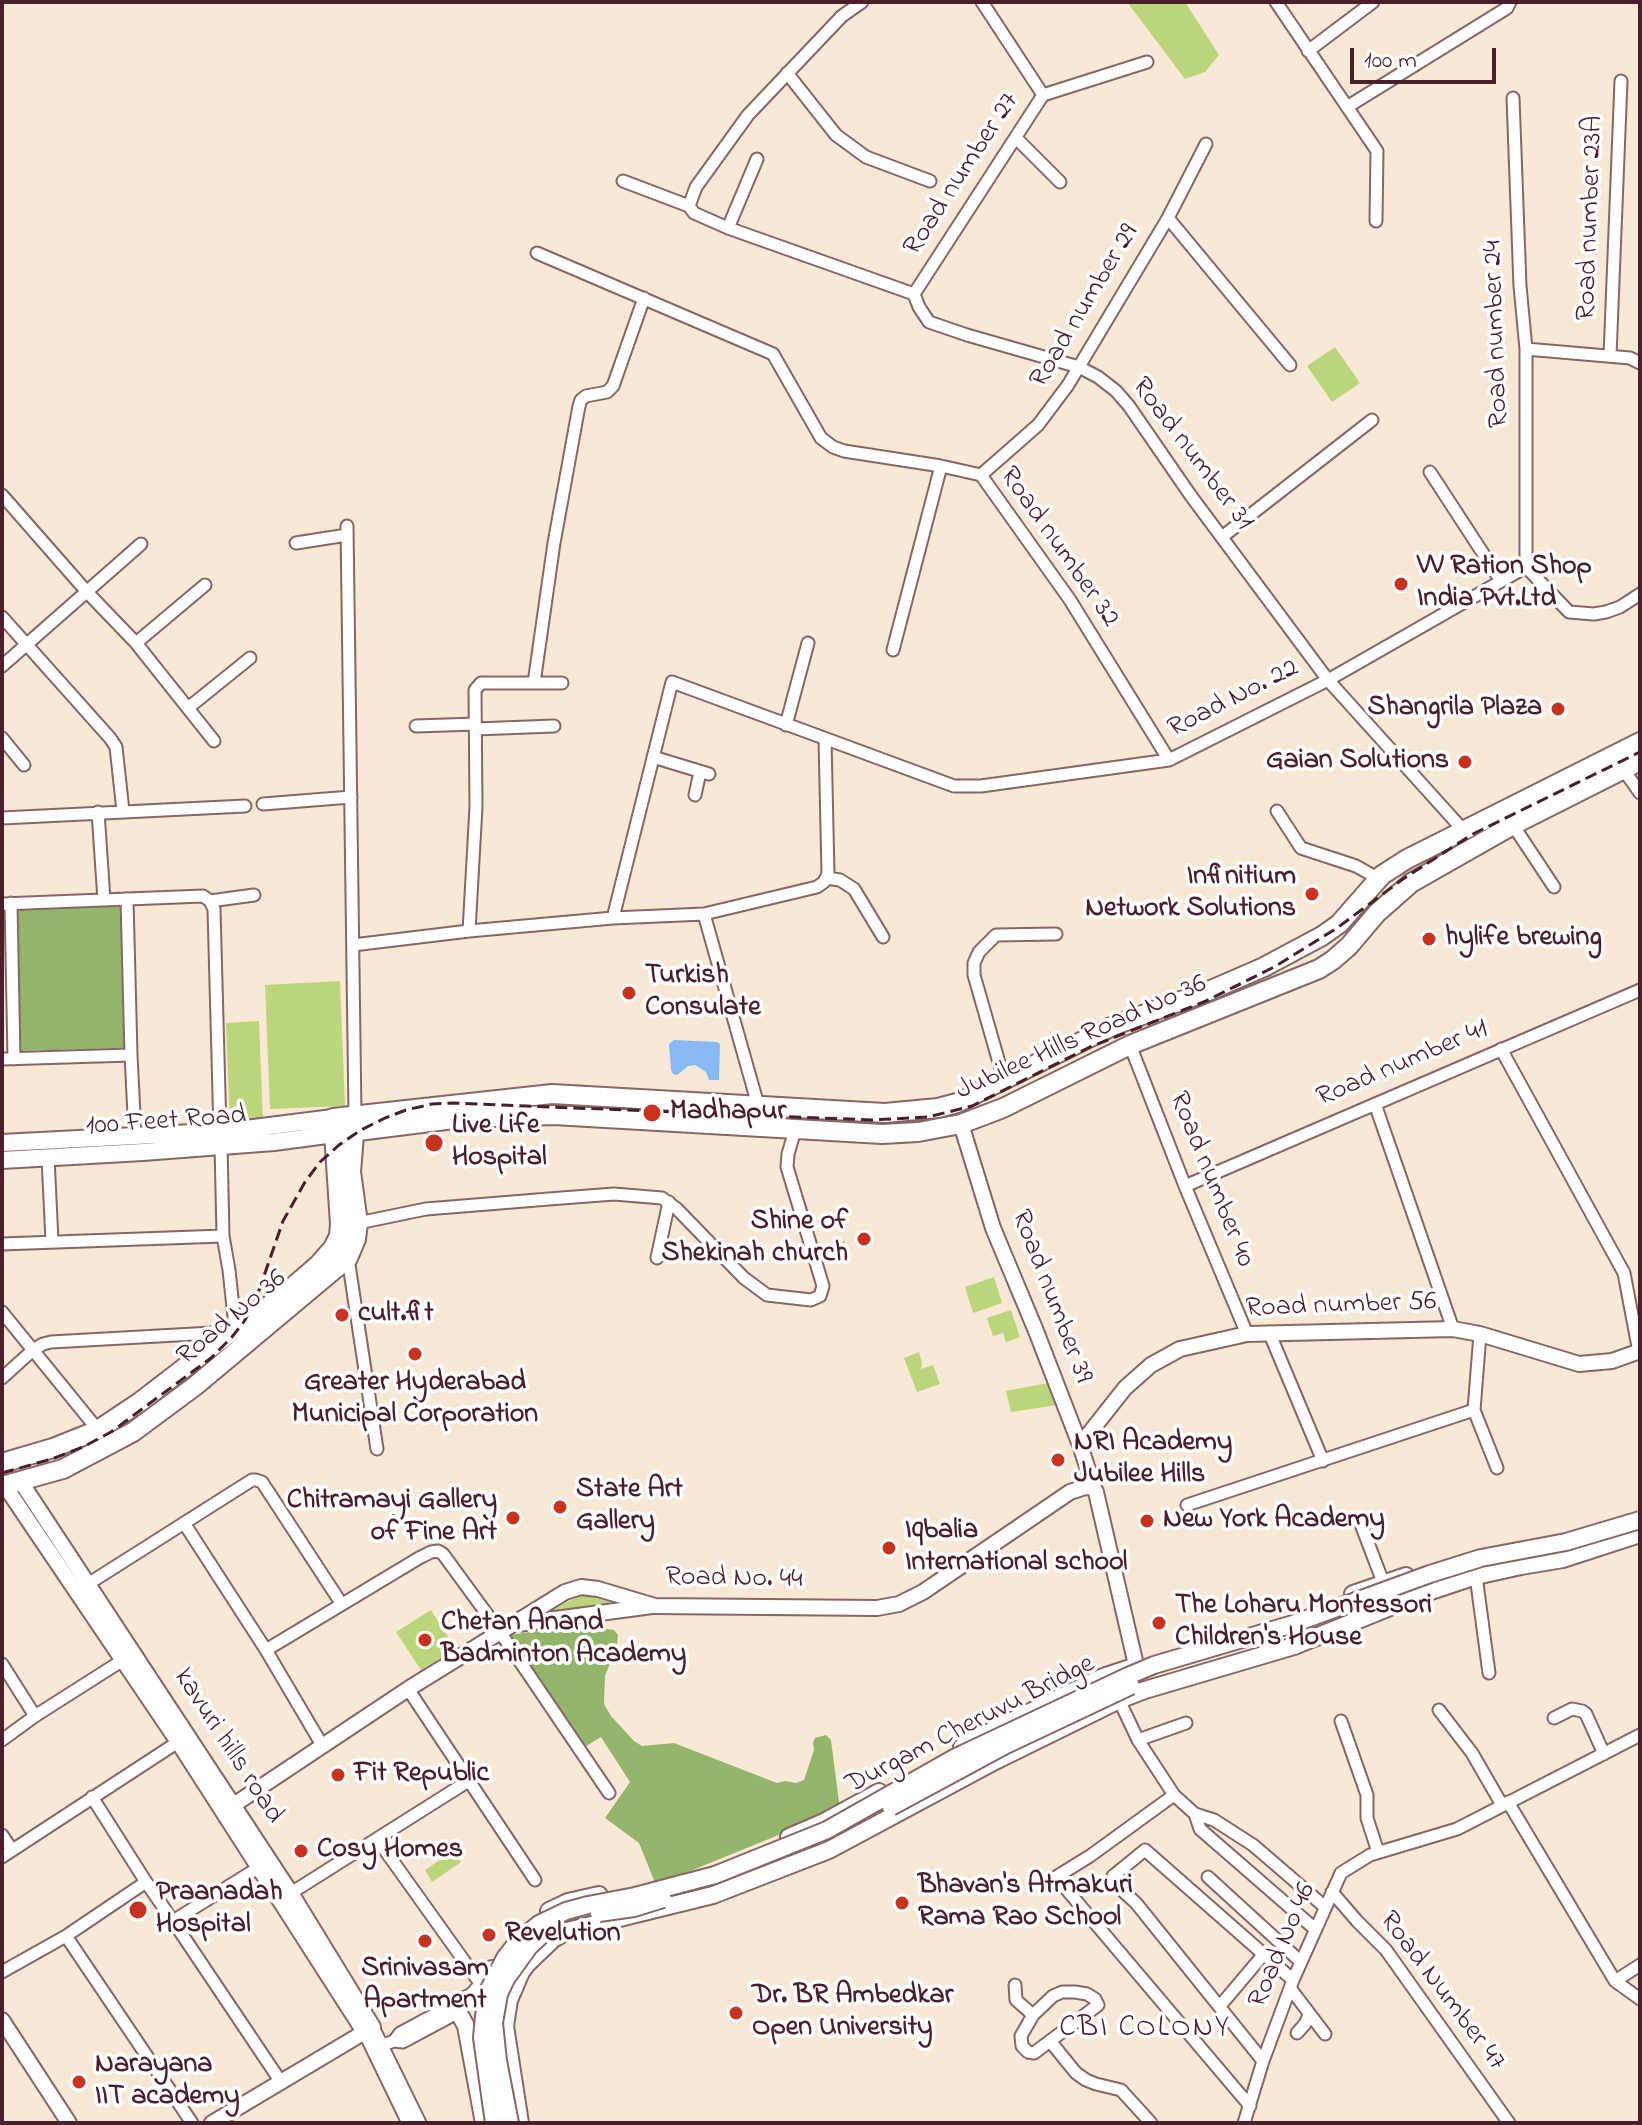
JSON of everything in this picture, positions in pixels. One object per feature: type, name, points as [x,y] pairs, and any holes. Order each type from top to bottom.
[{"type":"main road","name":"Jubilee Hills Road No 36","points":[[355,1123],[554,1115],[882,1134],[918,1132],[961,1124],[1003,1108],[1130,1045],[1319,969],[1349,946],[1377,913],[1411,883],[1513,825],[1640,742]]},
{"type":"main road","name":"Jubilee Hills Road No 36","points":[[333,1126],[552,1094],[885,1113],[913,1112],[957,1103],[1115,1025],[1211,990],[1287,955],[1339,924],[1379,879],[1407,859],[1582,780],[1632,765]]},
{"type":"main road","points":[[1022,1071],[1031,1094]]},
{"type":"main road","points":[[348,1258],[356,1239],[358,1223],[351,1172],[355,1123]]},
{"type":"main road","name":"100 Feet Road","points":[[2,1143],[135,1135],[274,1142],[333,1126]]},
{"type":"main road","name":"Road No 36","points":[[2,1463],[98,1430],[281,1297],[319,1264],[339,1236],[333,1126]]},
{"type":"main road","name":"100 Feet Road","points":[[2,1160],[48,1158],[220,1138]]},
{"type":"main road","name":"Road No 36","points":[[9,1485],[63,1469],[133,1432],[245,1346],[348,1258]]},
{"type":"main road","points":[[145,1398],[155,1417]]},
{"type":"main road","points":[[456,2008],[482,1986],[507,1945],[529,1922],[548,1911],[568,1902],[687,1877],[725,1864],[824,1822],[997,1728],[1103,1677],[1286,1620],[1383,1582],[1482,1553],[1640,1517]]},
{"type":"main road","name":"Durgam Cheruvu Bridge","points":[[494,2123],[482,2038],[489,1989],[505,1958],[519,1940],[539,1924],[577,1908],[715,1875],[827,1830],[993,1738],[1154,1665],[1293,1624],[1481,1558],[1566,1542],[1640,1517]]},
{"type":"main road","name":"Durgam Cheruvu Bridge","points":[[510,2123],[494,2023],[499,1994],[515,1965],[543,1934],[571,1920],[634,1908],[727,1880],[833,1839],[1006,1745],[1145,1680],[1292,1635],[1431,1584],[1481,1569],[1561,1553],[1640,1528]]},
{"type":"main road","points":[[520,2123],[505,2026],[509,2000],[521,1972],[538,1951],[567,1931],[713,1895],[829,1850],[995,1761],[1145,1690],[1294,1646],[1422,1594],[1476,1576],[1563,1559],[1640,1534]]},
{"type":"main road","points":[[995,1761],[997,1728]]},
{"type":"main road","points":[[456,2008],[476,2006],[515,1984]]},
{"type":"main road","points":[[456,2008],[466,2026],[471,2046],[484,2123]]},
{"type":"street","points":[[691,209],[696,187],[748,115],[842,16],[862,2]]},
{"type":"street","name":"Road number 27","points":[[914,294],[1043,95],[982,2]]},
{"type":"street","points":[[1276,2],[1377,151],[1376,221]]},
{"type":"street","points":[[1308,51],[1373,2]]},
{"type":"street","points":[[1347,107],[1507,8],[1510,2]]},
{"type":"street","points":[[1043,95],[1147,62]]},
{"type":"street","points":[[787,73],[836,135],[866,157],[930,181]]},
{"type":"street","name":"Road number 23A","points":[[1610,356],[1621,81]]},
{"type":"street","name":"Road number 24","points":[[1513,98],[1520,286],[1526,349],[1526,567]]},
{"type":"street","points":[[1016,138],[1060,182]]},
{"type":"street","name":"Road number 29","points":[[981,475],[1052,409],[1168,218],[1206,144]]},
{"type":"street","points":[[728,228],[757,159]]},
{"type":"street","points":[[623,181],[728,228],[914,294]]},
{"type":"street","points":[[1168,218],[1290,365]]},
{"type":"street","name":"Road number 32","points":[[537,253],[773,354],[821,438],[833,447],[981,475],[1070,600],[1169,760]]},
{"type":"street","name":"Road number 31","points":[[914,294],[929,322],[1079,367],[1116,391],[1328,680],[1464,831]]},
{"type":"street","points":[[534,683],[554,543],[579,406],[586,396],[607,392],[613,386],[644,298]]},
{"type":"street","points":[[1526,349],[1630,358],[1640,363]]},
{"type":"street","points":[[1222,537],[1372,420]]},
{"type":"street","points":[[893,650],[941,466]]},
{"type":"street","points":[[1430,472],[1501,581]]},
{"type":"street","points":[[2,495],[136,643],[214,741]]},
{"type":"street","points":[[296,543],[347,531],[355,1123]]},
{"type":"street","points":[[2,666],[141,544]]},
{"type":"street","points":[[1526,567],[1569,612],[1606,612],[1640,594]]},
{"type":"street","name":"Road No. 22","points":[[653,757],[672,682],[954,786],[968,787],[1169,760],[1328,680],[1526,567]]},
{"type":"street","points":[[136,643],[205,585]]},
{"type":"street","points":[[2,617],[116,747],[123,811]]},
{"type":"street","points":[[786,725],[808,643]]},
{"type":"street","points":[[188,708],[250,658]]},
{"type":"street","points":[[469,931],[476,807],[475,690],[481,683],[562,683]]},
{"type":"street","points":[[416,726],[554,726]]},
{"type":"street","points":[[2,738],[24,765]]},
{"type":"street","points":[[353,945],[613,918],[704,914],[817,887],[828,874],[825,739]]},
{"type":"street","points":[[613,918],[653,757],[705,773],[695,795]]},
{"type":"street","points":[[1632,765],[1640,793]]},
{"type":"street","points":[[263,804],[351,797]]},
{"type":"street","points":[[2,818],[245,806]]},
{"type":"street","points":[[1277,811],[1301,848],[1356,866],[1379,879]]},
{"type":"street","points":[[98,812],[104,900]]},
{"type":"street","points":[[1513,825],[1554,887]]},
{"type":"street","points":[[826,878],[840,880],[854,889],[883,937]]},
{"type":"street","points":[[210,901],[254,895]]},
{"type":"street","points":[[2,1378],[33,1350],[51,1342],[235,1329],[223,1236],[214,909],[210,901],[203,896],[6,903],[8,1059],[131,1055]]},
{"type":"street","points":[[127,899],[135,1135]]},
{"type":"street","points":[[704,914],[758,1105]]},
{"type":"street","points":[[1004,1080],[974,975],[974,963],[979,952],[996,935],[1056,934]]},
{"type":"street","name":"Road number 41","points":[[1185,1186],[1640,990]]},
{"type":"street","name":"Road number 40","points":[[1130,1045],[1247,1334]]},
{"type":"street","points":[[1501,1049],[1624,1273],[1640,1352]]},
{"type":"street","points":[[1375,1104],[1453,1329]]},
{"type":"street","name":"Road number 39","points":[[961,1124],[993,1228],[1036,1331],[1094,1488]]},
{"type":"street","points":[[358,1223],[426,1209],[601,1195],[662,1198],[744,1278],[767,1295],[811,1300],[817,1298],[823,1286],[787,1167],[795,1130]]},
{"type":"street","points":[[48,1158],[52,1241]]},
{"type":"street","points":[[657,1258],[669,1202]]},
{"type":"street","points":[[2,1244],[223,1236]]},
{"type":"street","points":[[348,1258],[377,1449]]},
{"type":"street","points":[[2,1312],[98,1430]]},
{"type":"street","name":"Road number 56","points":[[1080,1445],[1125,1388],[1151,1365],[1180,1349],[1247,1334],[1453,1329],[1480,1334],[1579,1364],[1612,1361],[1640,1352]]},
{"type":"street","points":[[1269,1332],[1323,1461]]},
{"type":"street","points":[[1480,1334],[1474,1410],[1497,1468]]},
{"type":"street","points":[[1187,1505],[1474,1410]]},
{"type":"street","points":[[88,1584],[252,1480],[260,1480],[341,1603]]},
{"type":"street","name":"kavuri hills road","points":[[9,1485],[88,1584],[228,1808],[258,1868],[368,2030],[383,2045]]},
{"type":"street","name":"Road No. 44","points":[[228,1808],[550,1600],[581,1587],[655,1606],[877,1608],[899,1604],[923,1592],[1070,1492],[1085,1487],[1094,1488]]},
{"type":"street","points":[[1094,1488],[1136,1665]]},
{"type":"street","name":"kavuri hills road","points":[[32,1513],[178,1742],[291,1893],[368,2030]]},
{"type":"street","points":[[184,1523],[266,1650],[322,1745]]},
{"type":"street","points":[[1362,1527],[1383,1582]]},
{"type":"street","points":[[266,1650],[419,1558],[438,1551],[506,1628],[609,1793]]},
{"type":"street","points":[[1476,1576],[1489,1673]]},
{"type":"street","points":[[506,1628],[655,1606]]},
{"type":"street","points":[[2,1740],[123,1660]]},
{"type":"street","points":[[2,1664],[35,1716]]},
{"type":"street","points":[[408,1689],[535,1880]]},
{"type":"street","points":[[1119,1700],[1138,1740],[1174,1795],[1195,1814],[1214,1820],[1253,1845],[1325,1907]]},
{"type":"street","points":[[1554,1718],[1572,1709],[1582,1711],[1604,1754]]},
{"type":"street","points":[[1439,1710],[1505,1803],[1615,1981],[1640,1999]]},
{"type":"street","points":[[1341,1721],[1367,1795],[1367,1818],[1378,1852]]},
{"type":"street","points":[[1138,1740],[1186,1723]]},
{"type":"street","name":"Road No 46","points":[[1244,2123],[1292,1984],[1341,1873],[1370,1855],[1457,1829],[1640,1735]]},
{"type":"street","name":"kavuri hills road","points":[[7,1853],[178,1742]]},
{"type":"street","points":[[291,1893],[470,1780]]},
{"type":"street","points":[[1174,1795],[1056,1877],[1250,2106]]},
{"type":"street","points":[[92,1797],[281,2082]]},
{"type":"street","points":[[1195,1814],[1200,1829],[1315,1929]]},
{"type":"street","points":[[2,1835],[7,1853]]},
{"type":"street","points":[[377,1839],[482,1986]]},
{"type":"street","points":[[1263,2061],[1136,1903],[1113,1882],[1113,1876],[1145,1850],[1292,1984],[1309,2015],[1325,2034]]},
{"type":"street","name":"kavuri hills road","points":[[173,1921],[258,1868]]},
{"type":"street","points":[[1208,1877],[1301,1962]]},
{"type":"street","points":[[2,1972],[66,1936],[146,1882]]},
{"type":"street","name":"Road Number 47","points":[[1332,1892],[1386,1950],[1509,2123]]},
{"type":"street","points":[[66,1936],[192,2123]]},
{"type":"street","points":[[1220,2006],[1263,1955]]},
{"type":"street","points":[[1615,1981],[1640,1965]]},
{"type":"street","points":[[1015,1985],[1016,2000],[1033,2015]]},
{"type":"street","points":[[1062,1992],[1087,1994],[1095,1999],[1098,2005],[1050,2041],[1034,2053],[1028,2052],[1022,2046],[1021,2036],[1033,2015],[1053,1996],[1062,1992]]},
{"type":"street","points":[[383,2045],[400,2033],[456,2008]]},
{"type":"street","points":[[1297,2033],[1309,2015]]},
{"type":"street","points":[[2,2020],[69,2123]]},
{"type":"street","points":[[212,2123],[368,2030]]},
{"type":"street","points":[[1050,2041],[1076,2073],[1096,2084],[1121,2090],[1151,2123]]},
{"type":"street","points":[[383,2045],[408,2123]]},
{"type":"street","points":[[383,2045],[420,2123]]},
{"type":"green space","points":[[1127,2],[1185,2],[1219,55],[1205,72],[1185,79]]},
{"type":"green space","points":[[1335,347],[1360,383],[1332,402],[1307,366]]},
{"type":"green space","points":[[121,906],[124,1048],[19,1051],[16,909]]},
{"type":"green space","points":[[340,981],[345,1106],[270,1109],[265,985]]},
{"type":"green space","points":[[259,1021],[263,1121],[230,1123],[226,1023]]},
{"type":"green space","points":[[845,1241],[848,1258],[833,1260],[829,1244]]},
{"type":"green space","points":[[994,1277],[1002,1303],[973,1313],[965,1287]]},
{"type":"green space","points":[[1011,1310],[1020,1337],[1006,1342],[1003,1333],[993,1336],[987,1318]]},
{"type":"green space","points":[[919,1352],[921,1369],[933,1365],[940,1384],[917,1392],[904,1358]]},
{"type":"green space","points":[[1048,1383],[1057,1405],[1011,1412],[1006,1391]]},
{"type":"green space","points":[[577,1597],[626,1606],[540,1617]]},
{"type":"green space","name":"Chetan Anand Badminton Academy","points":[[431,1610],[455,1648],[421,1670],[396,1632]]},
{"type":"green space","points":[[583,1625],[614,1630],[618,1635],[605,1676],[604,1704],[634,1741],[642,1746],[674,1743],[777,1783],[796,1783],[804,1780],[815,1738],[826,1735],[831,1740],[840,1810],[656,1885],[639,1843],[605,1818],[630,1782],[601,1737],[583,1748],[508,1635]]},
{"type":"green space","points":[[453,1851],[461,1862],[432,1882],[425,1870]]},
{"type":"water","points":[[674,1040],[720,1044],[719,1080],[709,1080],[706,1072],[695,1065],[688,1066],[677,1075],[673,1074],[669,1044]]},
{"type":"railway","points":[[2,1473],[52,1459],[111,1432],[211,1358],[245,1320],[256,1299],[283,1221],[305,1182],[320,1162],[339,1145],[385,1118],[432,1104],[453,1103],[871,1120],[928,1117],[972,1106],[1090,1047],[1206,1001],[1276,966],[1337,928],[1403,879],[1471,835],[1640,752]]},
{"type":"place","name":"VV Ration Shop India Pvt.Ltd","points":[[1401,584]]},
{"type":"place","name":"Shangrila Plaza","points":[[1558,709]]},
{"type":"place","name":"Gaian Solutions","points":[[1465,762]]},
{"type":"place","name":"Infinitium Network Solutions","points":[[1312,894]]},
{"type":"place","name":"hylife brewing","points":[[1429,939]]},
{"type":"place","name":"Turkish Consulate","points":[[629,993]]},
{"type":"place","name":"Madhapur","points":[[652,1113]]},
{"type":"place","name":"Live Life Hospital","points":[[434,1143]]},
{"type":"place","name":"Shine of Shekinah church","points":[[864,1239]]},
{"type":"place","name":"cult.fit","points":[[342,1315]]},
{"type":"place","name":"Greater Hyderabad Municipal Corporation","points":[[415,1354]]},
{"type":"place","name":"NRI Academy Jubilee Hills","points":[[1058,1460]]},
{"type":"place","name":"State Art Gallery","points":[[560,1507]]},
{"type":"place","name":"Chitramayi Gallery of Fine Art","points":[[513,1518]]},
{"type":"place","name":"New York Academy","points":[[1147,1521]]},
{"type":"place","name":"Iqbalia International school","points":[[889,1548]]},
{"type":"place","name":"The Loharu Montessori Children's House","points":[[1159,1623]]},
{"type":"place","name":"Chetan Anand Badminton Academy","points":[[425,1640]]},
{"type":"place","name":"Fit Republic","points":[[338,1775]]},
{"type":"place","name":"Cosy Homes","points":[[301,1851]]},
{"type":"place","name":"Bhavan's Atmakuri Rama Rao School","points":[[902,1903]]},
{"type":"place","name":"Praanadah Hospital","points":[[138,1910]]},
{"type":"place","name":"Revelution","points":[[489,1935]]},
{"type":"place","name":"Srinivasam Apartment","points":[[425,1941]]},
{"type":"place","name":"Dr. BR Ambedkar Open University","points":[[736,2013]]},
{"type":"place","name":"Narayana IIT academy","points":[[79,2082]]},
{"type":"district","name":"CBI COLONY","points":[[1145,2030]]}]
